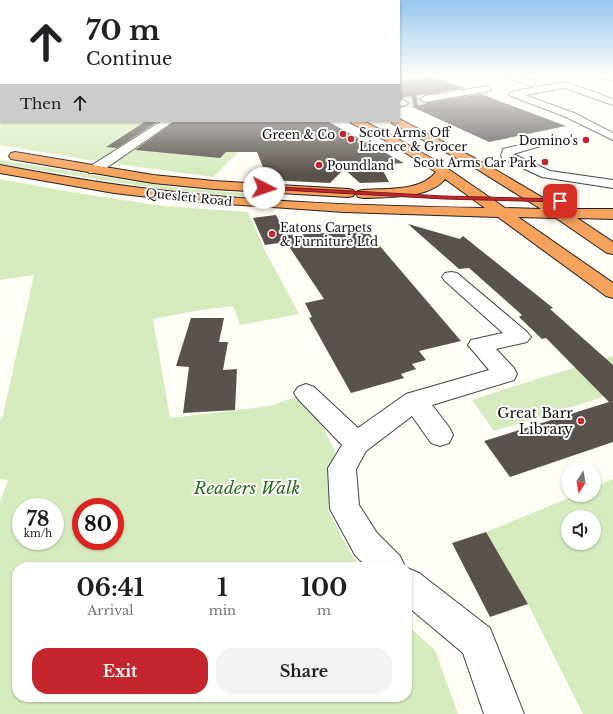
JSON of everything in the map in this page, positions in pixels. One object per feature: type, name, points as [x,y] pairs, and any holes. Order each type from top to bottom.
[{"type":"highway","points":[[357,122],[411,150],[482,199],[502,206],[613,292]]},
{"type":"highway","points":[[396,122],[467,172]]},
{"type":"highway","points":[[397,122],[431,138],[479,165],[535,207],[556,213],[613,214]]},
{"type":"highway","name":"Queslett Road","points":[[0,154],[94,170],[153,178],[264,188],[436,197]]},
{"type":"highway","name":"Queslett Road","points":[[0,169],[97,186],[182,197],[257,203],[535,207]]},
{"type":"highway","points":[[363,194],[396,192],[426,187],[440,179],[443,172]]},
{"type":"highway","points":[[257,203],[271,202],[278,199],[279,193],[264,188]]},
{"type":"highway","points":[[456,198],[482,199]]},
{"type":"highway","points":[[535,207],[613,201]]},
{"type":"highway","points":[[535,207],[544,226],[613,277]]},
{"type":"highway","points":[[556,213],[613,249]]},
{"type":"street","points":[[550,107],[570,115],[613,137]]},
{"type":"street","points":[[570,115],[591,112]]},
{"type":"street","points":[[94,170],[167,122]]},
{"type":"street","points":[[544,142],[507,152],[507,156],[547,174],[613,184]]},
{"type":"street","points":[[384,562],[366,544],[345,509],[342,468],[357,443],[415,401],[506,374],[479,345],[520,337],[451,277]]},
{"type":"street","points":[[306,393],[357,443]]},
{"type":"street","points":[[415,401],[440,435]]},
{"type":"street","points":[[412,589],[477,642],[504,714]]},
{"type":"green space","points":[[0,122],[145,122],[142,124],[157,125],[102,162],[0,145]]},
{"type":"green space","points":[[172,122],[205,122],[257,133],[213,177],[110,163]]},
{"type":"green space","points":[[0,160],[170,187],[254,194],[252,197],[167,190],[0,164]]},
{"type":"green space","name":"Readers Walk","points":[[0,179],[70,192],[163,206],[248,212],[265,251],[299,314],[240,325],[233,306],[153,319],[170,418],[270,406],[306,393],[335,451],[328,510],[349,551],[357,562],[12,562],[12,702],[412,702],[412,629],[435,650],[458,714],[0,714],[0,502],[8,480],[0,479],[0,421],[3,415],[34,275],[0,280]]},
{"type":"green space","points":[[613,356],[613,394],[494,431],[472,400],[527,382]]},
{"type":"green space","points":[[613,479],[613,714],[583,714],[528,604],[486,532],[561,501],[601,502],[601,484]]},
{"type":"building","points":[[413,107],[516,107],[566,126],[489,142]]},
{"type":"building","points":[[144,122],[157,122],[117,148],[106,147]]},
{"type":"building","points":[[174,122],[329,122],[404,163],[380,165],[389,182],[360,183],[344,169],[330,183],[268,180],[257,152],[226,152],[220,158],[135,150]]},
{"type":"building","points":[[276,215],[286,235],[367,231],[461,341],[419,351],[426,360],[412,364],[416,369],[401,374],[404,378],[351,393],[309,318],[312,317],[305,303],[324,299],[286,242],[265,245],[253,218]]},
{"type":"building","points":[[408,224],[460,239],[463,236],[553,308],[550,309],[613,365],[613,442],[510,477],[484,441],[609,402],[546,338],[542,339],[519,317],[522,315],[469,268],[459,269]]},
{"type":"building","points":[[191,318],[224,318],[219,342],[228,342],[223,370],[237,369],[235,410],[183,413],[189,367],[176,366]]},
{"type":"building","points":[[486,532],[528,604],[490,617],[452,543]]},
{"type":"place","name":"Green & Co","points":[[343,134]]},
{"type":"place","name":"Scott Arms Off Licence & Grocer","points":[[351,139]]},
{"type":"place","name":"Domino's","points":[[586,140]]},
{"type":"place","name":"Scott Arms Car Park","points":[[545,162]]},
{"type":"place","name":"Poundland","points":[[319,165]]},
{"type":"place","name":"Eatons Carpets & Furniture Ltd","points":[[272,234]]},
{"type":"place","name":"Great Barr Library","points":[[581,421]]},
{"type":"route","points":[[264,188],[363,194],[560,201]]}]
